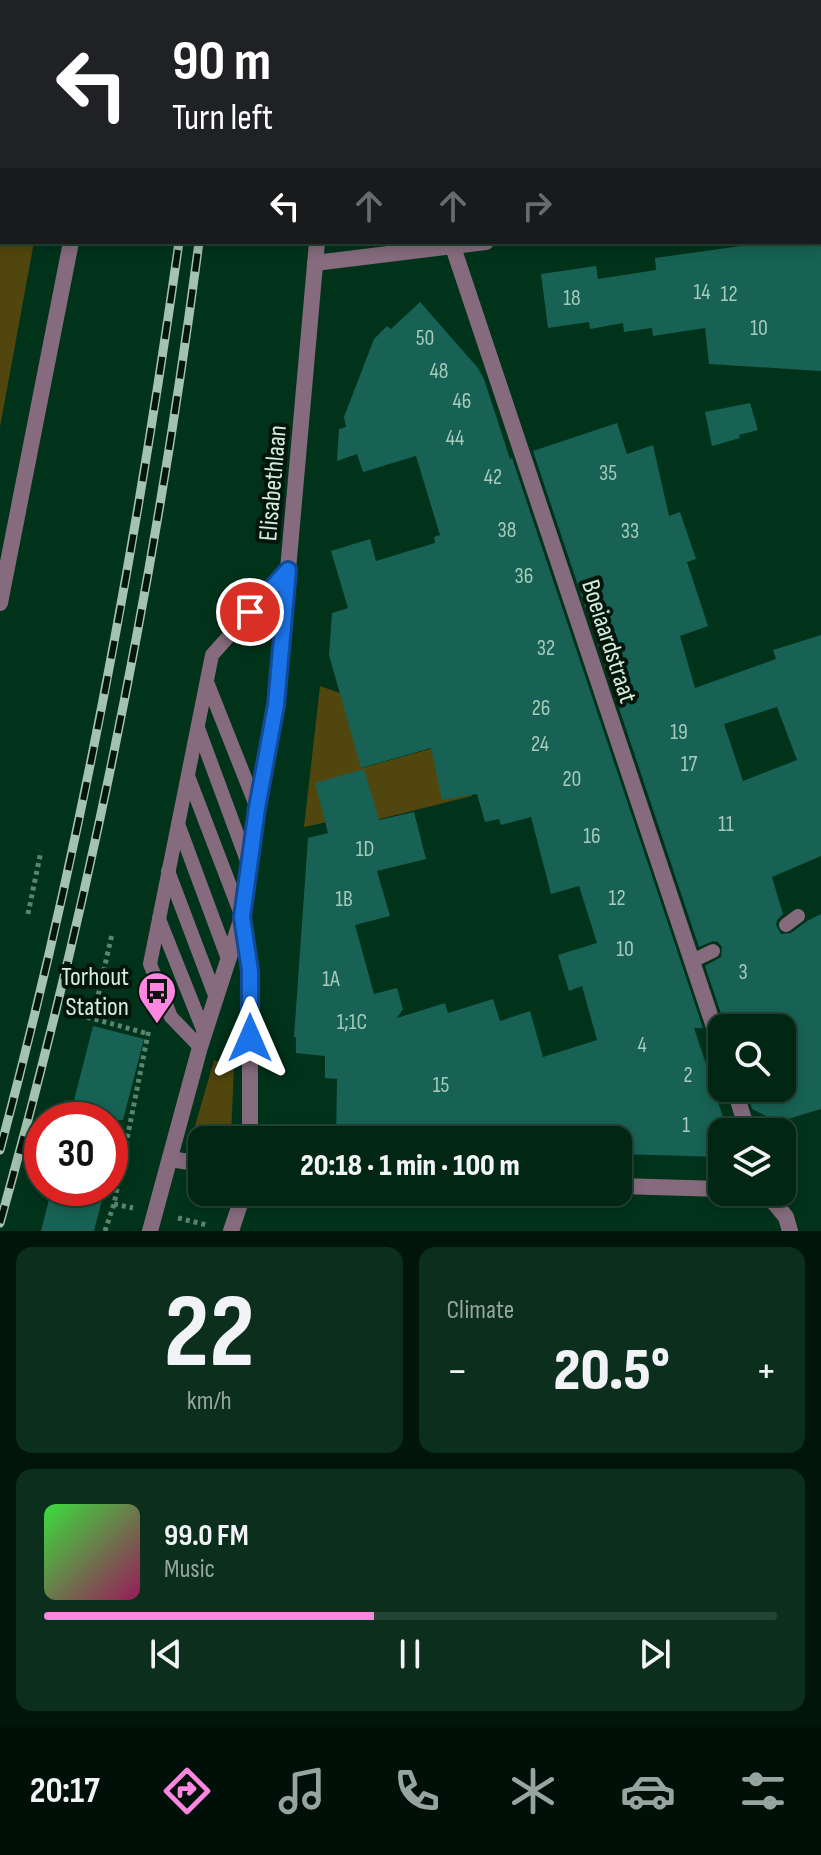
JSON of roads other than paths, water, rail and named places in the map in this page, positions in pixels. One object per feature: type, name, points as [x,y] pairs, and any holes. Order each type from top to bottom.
[{"type":"street","points":[[0,603],[71,244]]},
{"type":"street","name":"Elisabethlaan","points":[[150,1231],[202,1040],[242,917],[257,808],[276,705],[317,244]]},
{"type":"street","points":[[315,263],[473,244]]},
{"type":"street","name":"Boeiaardstraat","points":[[453,247],[710,1014]]},
{"type":"street","name":"Elisabethlaan","points":[[242,917],[250,971],[250,1126]]},
{"type":"street","points":[[170,1159],[188,1162]]},
{"type":"street","points":[[632,1186],[708,1189]]},
{"type":"street","points":[[231,1231],[239,1206]]},
{"type":"street","points":[[777,1206],[786,1217],[790,1231]]},
{"type":"lane","points":[[202,1040],[171,1017],[150,964],[212,655],[288,570]]},
{"type":"lane","points":[[207,682],[257,808]]},
{"type":"lane","points":[[197,728],[249,866]]},
{"type":"lane","points":[[188,775],[242,917]]},
{"type":"lane","points":[[178,823],[228,959]]},
{"type":"lane","points":[[168,871],[216,998]]},
{"type":"lane","points":[[159,919],[202,1040]]},
{"type":"lane","points":[[692,961],[713,951]]},
{"type":"railway","points":[[0,1150],[56,925],[103,699],[144,471],[179,244]]},
{"type":"railway","points":[[0,1223],[63,981],[117,736],[162,490],[199,244]]},
{"type":"place","name":"Torhout Station","points":[[157,1025]]}]
